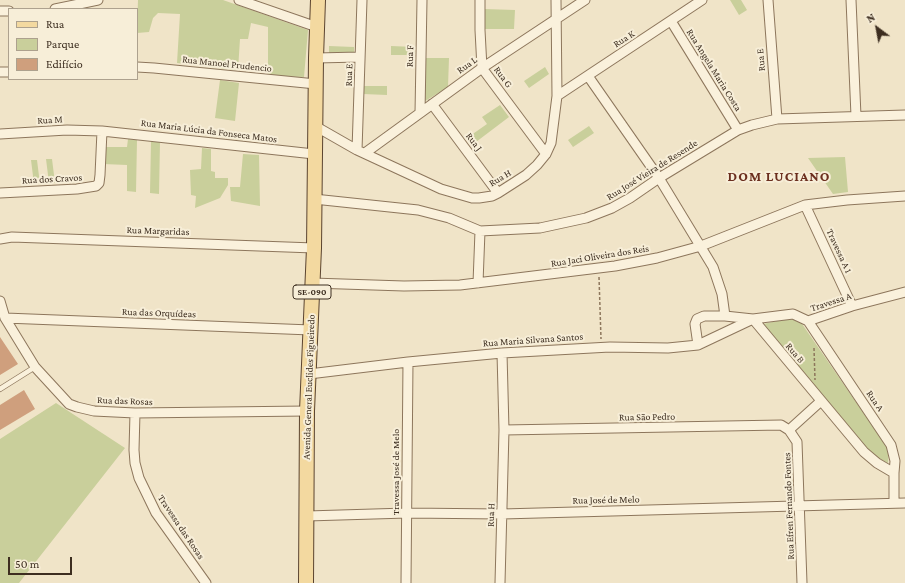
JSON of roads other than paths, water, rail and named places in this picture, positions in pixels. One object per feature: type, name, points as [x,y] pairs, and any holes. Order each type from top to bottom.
[{"type":"main road","name":"Avenida General Euclides Figueiredo","points":[[306,583],[307,411],[314,248],[314,154],[318,0]]},
{"type":"street","points":[[69,8],[98,0]]},
{"type":"street","points":[[239,0],[317,27]]},
{"type":"street","name":"Rua E","points":[[361,152],[360,57],[362,0]]},
{"type":"street","name":"Rua F","points":[[420,113],[422,0]]},
{"type":"street","name":"Rua G","points":[[480,0],[482,68],[546,154]]},
{"type":"street","name":"Rua H","points":[[315,126],[361,152],[441,189],[472,198],[492,196],[498,193],[526,175],[537,165],[546,154],[552,138],[557,96],[556,0]]},
{"type":"street","name":"Rua L","points":[[361,152],[420,113],[482,68],[585,0]]},
{"type":"street","name":"Rua K","points":[[557,96],[702,0]]},
{"type":"street","name":"Rua E","points":[[768,0],[777,118]]},
{"type":"street","points":[[851,0],[856,116]]},
{"type":"street","name":"Rua Angela Maria Costa","points":[[670,21],[738,130]]},
{"type":"street","points":[[316,58],[360,57]]},
{"type":"street","name":"Rua Manoel Prudencio","points":[[138,67],[162,68],[316,84]]},
{"type":"street","points":[[588,76],[660,178],[713,266],[722,294],[725,316]]},
{"type":"street","name":"Rua J","points":[[432,104],[498,193]]},
{"type":"street","name":"Rua José Vieira de Resende","points":[[314,198],[418,210],[449,218],[480,231],[540,228],[586,218],[601,213],[624,202],[738,130],[752,125],[777,118],[905,115]]},
{"type":"street","name":"Rua M","points":[[0,134],[67,130],[102,130]]},
{"type":"street","name":"Rua Maria Lúcia da Fonseca Matos","points":[[102,130],[314,154]]},
{"type":"street","name":"Rua dos Cravos","points":[[0,193],[86,188],[96,186],[99,183],[100,175],[102,130]]},
{"type":"street","name":"Rua Jaci Oliveira dos Reis","points":[[312,283],[404,286],[460,285],[599,268],[657,258],[701,246],[806,205],[847,200],[905,196]]},
{"type":"street","name":"Travessa A 1","points":[[806,205],[852,306]]},
{"type":"street","points":[[478,283],[480,231]]},
{"type":"street","name":"Rua Margaridas","points":[[1,238],[12,237],[314,248]]},
{"type":"street","name":"Travessa A","points":[[698,346],[695,326],[696,320],[704,316],[725,316],[753,319],[793,314],[808,321],[852,306],[905,292]]},
{"type":"street","name":"Rua das Rosas","points":[[0,301],[5,318],[35,367],[69,404],[94,411],[135,413],[307,411]]},
{"type":"street","name":"Rua das Orquídeas","points":[[5,318],[311,330]]},
{"type":"street","name":"Rua Maria Silvana Santos","points":[[309,374],[408,362],[502,353],[602,347],[668,348],[698,346],[753,319]]},
{"type":"street","name":"Rua B","points":[[753,319],[870,458],[894,473]]},
{"type":"street","name":"Rua A","points":[[808,321],[888,439],[894,452],[895,461],[894,503]]},
{"type":"street","name":"Rua H","points":[[500,583],[504,430],[502,353]]},
{"type":"street","name":"Travessa José de Melo","points":[[406,583],[408,362]]},
{"type":"street","points":[[789,430],[818,397]]},
{"type":"street","name":"Travessa das Rosas","points":[[135,413],[134,450],[135,463],[139,478],[156,513],[202,582]]},
{"type":"street","name":"Rua São Pedro","points":[[504,430],[781,425],[789,430]]},
{"type":"street","name":"Rua Efren Fernando Fontes","points":[[789,430],[797,442],[802,583]]},
{"type":"street","name":"Rua José de Melo","points":[[307,516],[407,513],[502,514],[905,503]]},
{"type":"lane","points":[[0,389],[35,367]]},
{"type":"district","name":"DOM LUCIANO","points":[[779,177]]}]
